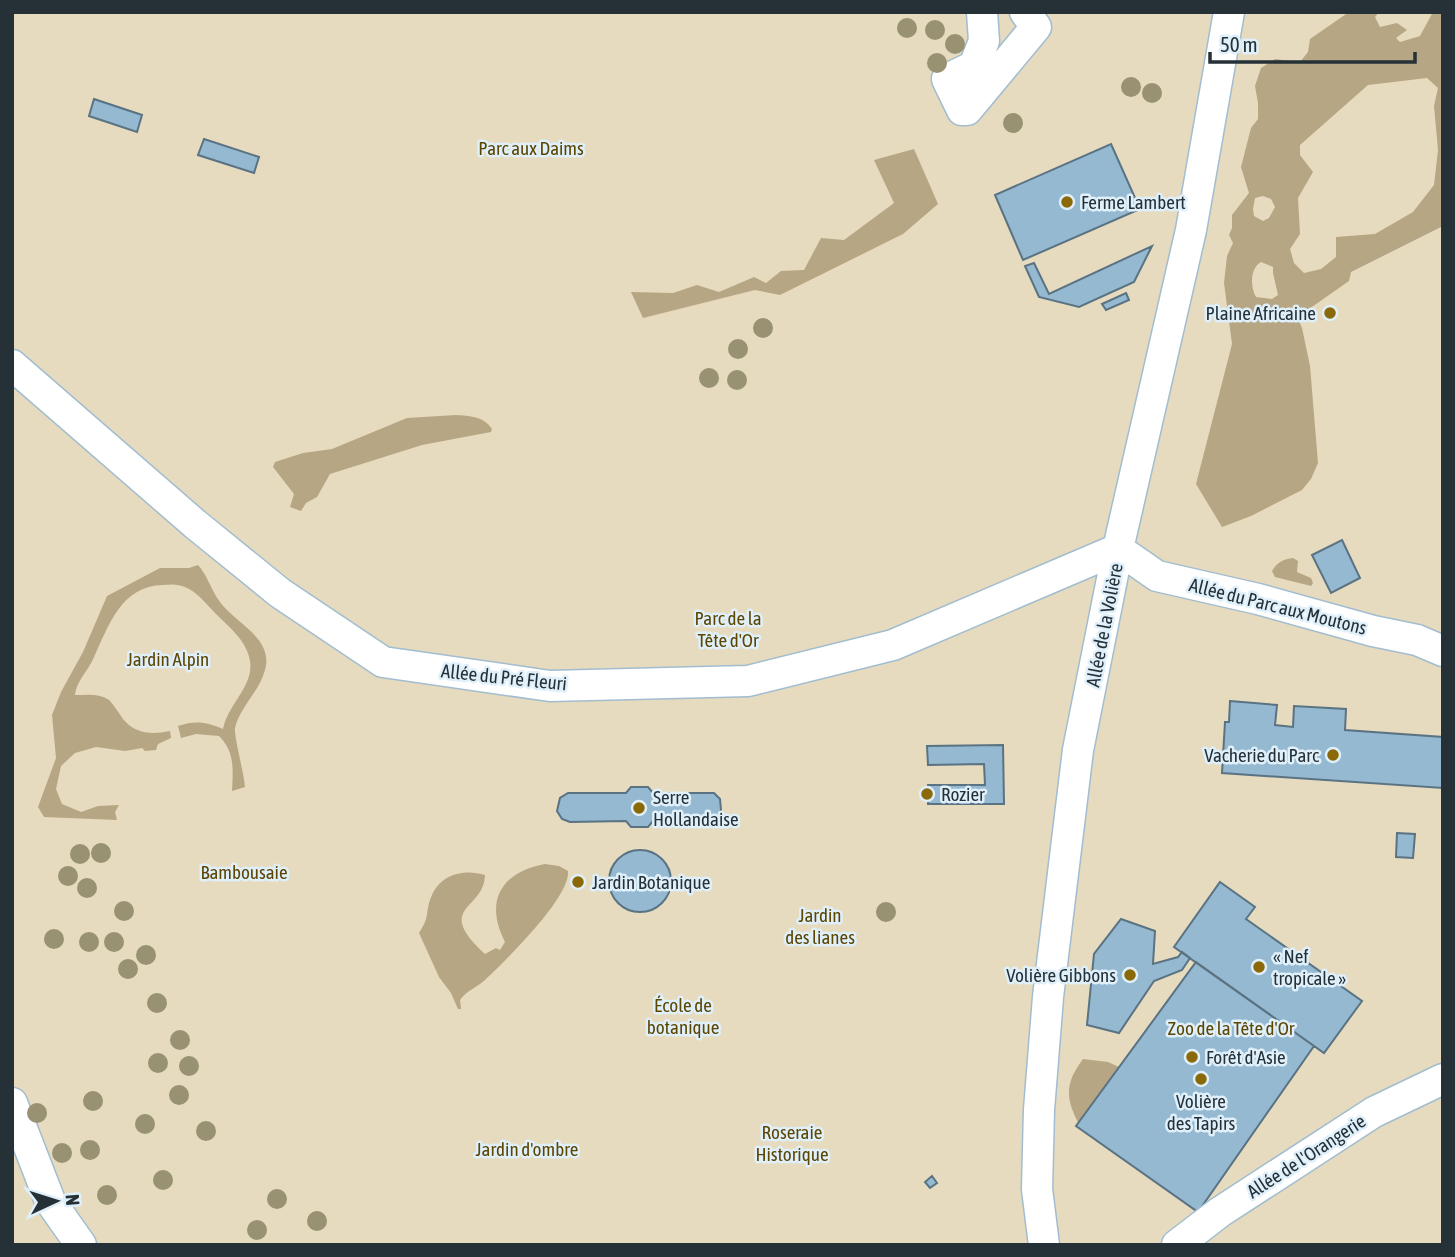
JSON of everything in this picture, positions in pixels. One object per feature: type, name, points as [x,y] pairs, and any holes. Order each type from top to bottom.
[{"type":"street","points":[[982,12],[984,41],[974,66],[947,79],[962,110],[967,110],[1036,27],[1025,12]]},
{"type":"street","name":"Allée de la Volière","points":[[1044,1245],[1037,1189],[1038,1122],[1048,997],[1078,750],[1118,549],[1191,230],[1229,12]]},
{"type":"street","name":"Allée du Pré Fleuri","points":[[12,365],[195,524],[280,593],[383,662],[550,686],[748,681],[893,645],[1118,549]]},
{"type":"street","name":"Allée du Parc aux Moutons","points":[[1118,549],[1157,576],[1418,640],[1443,651]]},
{"type":"street","name":"Allée de l'Orangerie","points":[[1177,1245],[1220,1212],[1374,1112],[1443,1079]]},
{"type":"street","points":[[12,1103],[50,1201],[81,1245]]},
{"type":"green space","name":"Parc de la Tête d'Or","points":[[12,12],[1443,12],[1443,1245],[12,1245]]},
{"type":"shaded area","points":[[1349,12],[1379,12],[1375,17],[1380,27],[1397,23],[1407,30],[1396,38],[1400,42],[1420,36],[1433,12],[1443,12],[1443,226],[1351,272],[1349,281],[1309,309],[1295,311],[1302,328],[1310,366],[1318,463],[1311,479],[1302,490],[1251,516],[1222,527],[1196,484],[1232,344],[1224,283],[1227,256],[1233,243],[1229,235],[1232,215],[1249,193],[1241,167],[1251,128],[1258,119],[1255,86],[1261,68],[1275,59],[1300,62],[1308,52],[1310,39]],"holes":[[[1427,78],[1438,88],[1434,106],[1438,150],[1434,185],[1413,212],[1375,234],[1336,237],[1336,257],[1321,269],[1304,273],[1294,263],[1290,249],[1300,234],[1298,198],[1313,172],[1300,155],[1300,145],[1368,85]],[[1263,196],[1271,199],[1275,207],[1269,218],[1263,221],[1254,216],[1255,198]],[[1261,262],[1273,267],[1278,295],[1272,299],[1256,297],[1254,293],[1252,278]]]},
{"type":"shaded area","points":[[914,149],[938,204],[903,234],[780,295],[755,290],[643,318],[631,292],[673,293],[697,285],[719,292],[754,277],[766,283],[781,271],[804,270],[821,238],[844,240],[894,203],[874,160]]},
{"type":"shaded area","points":[[456,415],[481,419],[489,425],[491,432],[422,445],[330,474],[317,497],[306,503],[301,511],[290,507],[294,494],[273,467],[275,462],[303,453],[332,449],[407,418]]},
{"type":"shaded area","points":[[1293,558],[1298,561],[1297,572],[1311,578],[1311,586],[1275,577],[1272,571],[1276,565]]},
{"type":"shaded area","points":[[198,565],[220,602],[252,632],[264,649],[265,670],[235,728],[245,787],[232,791],[233,768],[230,755],[219,736],[196,734],[181,738],[178,726],[201,723],[223,729],[248,679],[250,661],[245,647],[193,591],[176,585],[149,587],[137,592],[118,609],[75,695],[101,696],[111,702],[133,728],[150,733],[170,731],[171,738],[158,744],[156,750],[145,751],[142,748],[125,751],[96,747],[75,753],[61,766],[56,789],[62,804],[81,812],[98,806],[119,805],[115,812],[117,820],[44,817],[38,807],[56,758],[52,715],[107,596],[160,568],[189,568]]},
{"type":"shaded area","points":[[545,864],[559,866],[568,871],[559,896],[535,928],[506,959],[485,980],[462,997],[461,1009],[458,1009],[451,993],[439,977],[419,933],[434,891],[445,879],[460,873],[485,875],[483,887],[462,917],[463,926],[470,938],[485,954],[496,948],[500,950],[505,942],[496,914],[497,901],[507,881],[530,868]]},
{"type":"shaded area","points":[[1083,1059],[1108,1062],[1119,1067],[1079,1124],[1071,1106],[1069,1091],[1073,1076]]},
{"type":"building","points":[[94,99],[142,115],[137,132],[89,116]]},
{"type":"building","points":[[204,139],[259,157],[254,173],[198,155]]},
{"type":"building","name":"Ferme Lambert","points":[[1111,144],[1140,209],[1023,260],[995,195]]},
{"type":"building","points":[[1152,246],[1134,282],[1079,307],[1039,297],[1025,266],[1034,263],[1049,294]]},
{"type":"building","points":[[1126,293],[1129,300],[1106,310],[1102,304]]},
{"type":"building","points":[[1342,540],[1360,578],[1331,593],[1312,555]]},
{"type":"building","name":"Vacherie du Parc","points":[[1230,701],[1277,705],[1275,725],[1293,727],[1294,706],[1346,709],[1345,730],[1443,737],[1443,788],[1222,773],[1225,722],[1229,722]]},
{"type":"building","points":[[1003,745],[1004,804],[928,804],[928,785],[985,785],[984,764],[928,765],[927,746]]},
{"type":"building","name":"Serre Hollandaise","points":[[631,787],[648,787],[653,793],[714,793],[720,799],[721,810],[719,816],[707,821],[653,821],[648,827],[631,827],[626,821],[570,822],[562,819],[557,811],[560,798],[568,793],[626,793]]},
{"type":"building","points":[[1397,833],[1415,834],[1413,858],[1396,857]]},
{"type":"building","points":[[634,850],[646,850],[662,859],[669,869],[669,893],[662,903],[646,912],[634,912],[623,907],[614,898],[609,887],[609,875],[614,864],[623,855]]},
{"type":"building","name":"« Nef tropicale »","points":[[1220,882],[1255,907],[1246,919],[1362,1001],[1324,1053],[1174,947]]},
{"type":"building","name":"Volière Gibbons","points":[[1121,919],[1155,931],[1153,964],[1178,957],[1182,952],[1190,958],[1182,970],[1154,981],[1119,1033],[1087,1025],[1094,954]]},
{"type":"building","name":"Volière des Tapirs","points":[[1196,962],[1314,1046],[1198,1212],[1076,1126]]},
{"type":"building","points":[[932,1176],[937,1183],[930,1188],[925,1182]]},
{"type":"place","name":"Ferme Lambert","points":[[1067,202]]},
{"type":"place","name":"Plaine Africaine","points":[[1330,313]]},
{"type":"place","name":"Vacherie du Parc","points":[[1333,755]]},
{"type":"place","name":"Rozier","points":[[927,794]]},
{"type":"place","name":"Serre Hollandaise","points":[[639,808]]},
{"type":"place","name":"Jardin Botanique","points":[[578,882]]},
{"type":"place","name":"« Nef tropicale »","points":[[1259,967]]},
{"type":"place","name":"Volière Gibbons","points":[[1130,975]]},
{"type":"place","name":"Forêt d'Asie","points":[[1192,1057]]},
{"type":"place","name":"Volière des Tapirs","points":[[1201,1079]]},
{"type":"park label","name":"Parc aux Daims","points":[[531,148]]},
{"type":"park label","name":"Jardin Alpin","points":[[168,659]]},
{"type":"park label","name":"Bambousaie","points":[[244,872]]},
{"type":"park label","name":"Jardin des lianes","points":[[820,926]]},
{"type":"park label","name":"École de botanique","points":[[683,1016]]},
{"type":"park label","name":"Zoo de la Tête d'Or","points":[[1231,1028]]},
{"type":"park label","name":"Roseraie Historique","points":[[792,1143]]},
{"type":"park label","name":"Jardin d'ombre","points":[[527,1149]]}]
